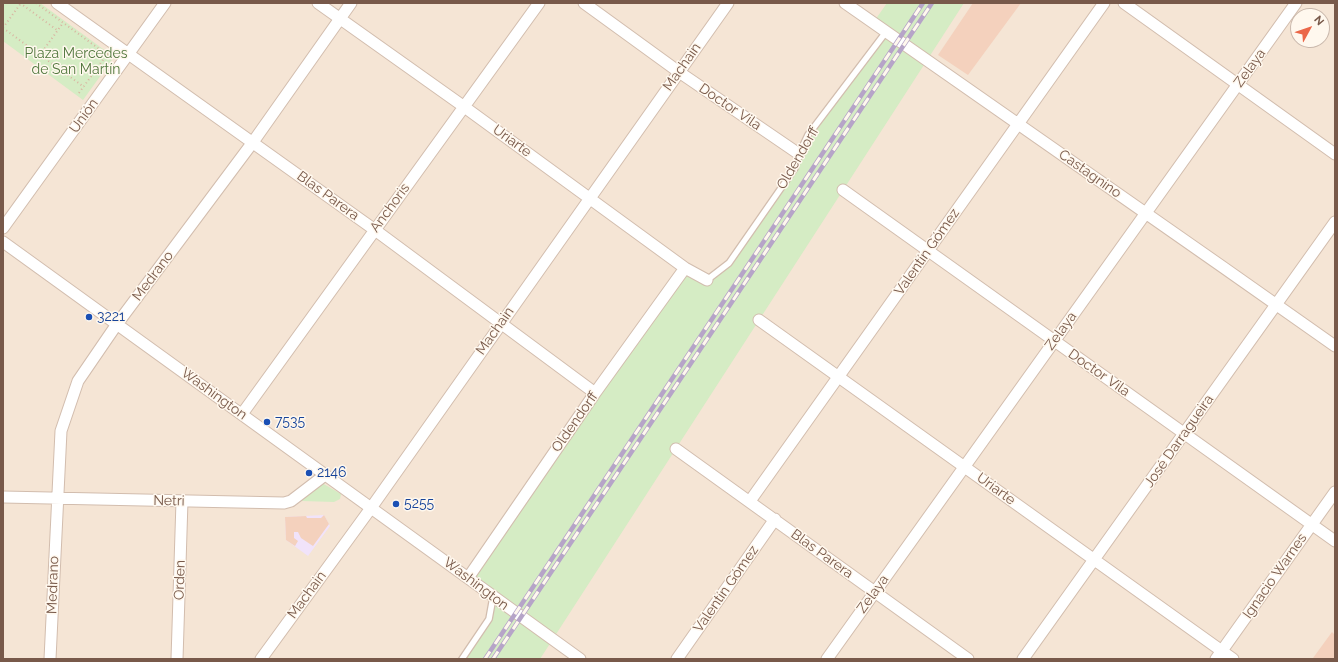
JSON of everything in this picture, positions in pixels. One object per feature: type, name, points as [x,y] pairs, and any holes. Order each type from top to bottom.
[{"type":"street","name":"Blas Parera","points":[[57,3],[375,230],[596,393]]},
{"type":"street","name":"Unión","points":[[3,228],[165,3]]},
{"type":"street","name":"Uriarte","points":[[318,3],[464,106],[685,268],[707,280]]},
{"type":"street","name":"Medrano","points":[[50,659],[61,431],[78,381],[117,324],[253,142],[351,3]]},
{"type":"street","name":"Anchoris","points":[[242,414],[539,3]]},
{"type":"street","name":"Doctor Vila","points":[[584,3],[679,72],[799,154]]},
{"type":"street","name":"Machain","points":[[261,659],[371,508],[501,322],[728,3]]},
{"type":"street","name":"Castagnino","points":[[845,3],[1019,123],[1335,346]]},
{"type":"street","name":"Valentín Gómez","points":[[750,501],[1104,3]]},
{"type":"street","points":[[1124,3],[1335,154]]},
{"type":"street","name":"Zelaya","points":[[827,659],[1296,3]]},
{"type":"street","name":"Doctor Vila","points":[[843,190],[1335,541]]},
{"type":"street","name":"José Darragueira","points":[[1023,659],[1335,222]]},
{"type":"street","name":"Washington","points":[[3,242],[580,659]]},
{"type":"street","name":"Oldendorff","points":[[468,578],[596,393],[685,268]]},
{"type":"street","name":"Uriarte","points":[[759,320],[1094,560],[1219,655],[1232,659]]},
{"type":"street","name":"Blas Parera","points":[[676,449],[968,659]]},
{"type":"street","name":"Netri","points":[[3,497],[284,503],[291,501],[325,475]]},
{"type":"street","name":"Ignacio Warnes","points":[[1219,655],[1335,492]]},
{"type":"street","name":"Orden","points":[[177,659],[182,501]]},
{"type":"street","name":"Valentín Gómez","points":[[677,659],[775,519]]},
{"type":"lane","name":"Oldendorff","points":[[707,280],[729,263],[795,168],[799,154],[808,135],[886,32]]},
{"type":"lane","points":[[462,659],[489,619],[493,597]]},
{"type":"path","points":[[57,30],[21,3],[3,28],[84,87]]},
{"type":"path","points":[[36,3],[121,64]]},
{"type":"path","points":[[40,54],[63,22]]},
{"type":"path","points":[[80,93],[114,44]]},
{"type":"shaded area","points":[[3,3],[1335,3],[1335,659],[3,659]]},
{"type":"shaded area","points":[[324,515],[330,526],[308,556],[286,540],[285,517]]},
{"type":"green space","name":"Plaza Mercedes de San Martín","points":[[3,3],[40,3],[114,57],[83,100],[3,41]]},
{"type":"green space","points":[[887,3],[964,3],[540,659],[462,659],[489,619],[493,598],[468,578],[685,268],[707,280],[729,263],[795,168],[808,135],[886,32],[873,23]]},
{"type":"green space","points":[[322,483],[341,494],[340,499],[334,502],[302,501],[302,500]]},
{"type":"building","points":[[973,3],[1021,3],[968,75],[938,55]]},
{"type":"building","points":[[324,515],[329,524],[313,546],[301,538],[298,532],[294,532],[294,538],[298,541],[295,546],[286,540],[285,517],[306,516],[307,518],[321,518]]},
{"type":"building","points":[[1332,632],[1335,635],[1335,659],[1314,659],[1313,658]]},
{"type":"railway","points":[[485,659],[923,3]]},
{"type":"railway","points":[[493,659],[932,3]]},
{"type":"place","name":"3221","points":[[89,317]]},
{"type":"place","name":"7535","points":[[267,422]]},
{"type":"place","name":"2146","points":[[309,473]]},
{"type":"place","name":"5255","points":[[396,504]]}]
